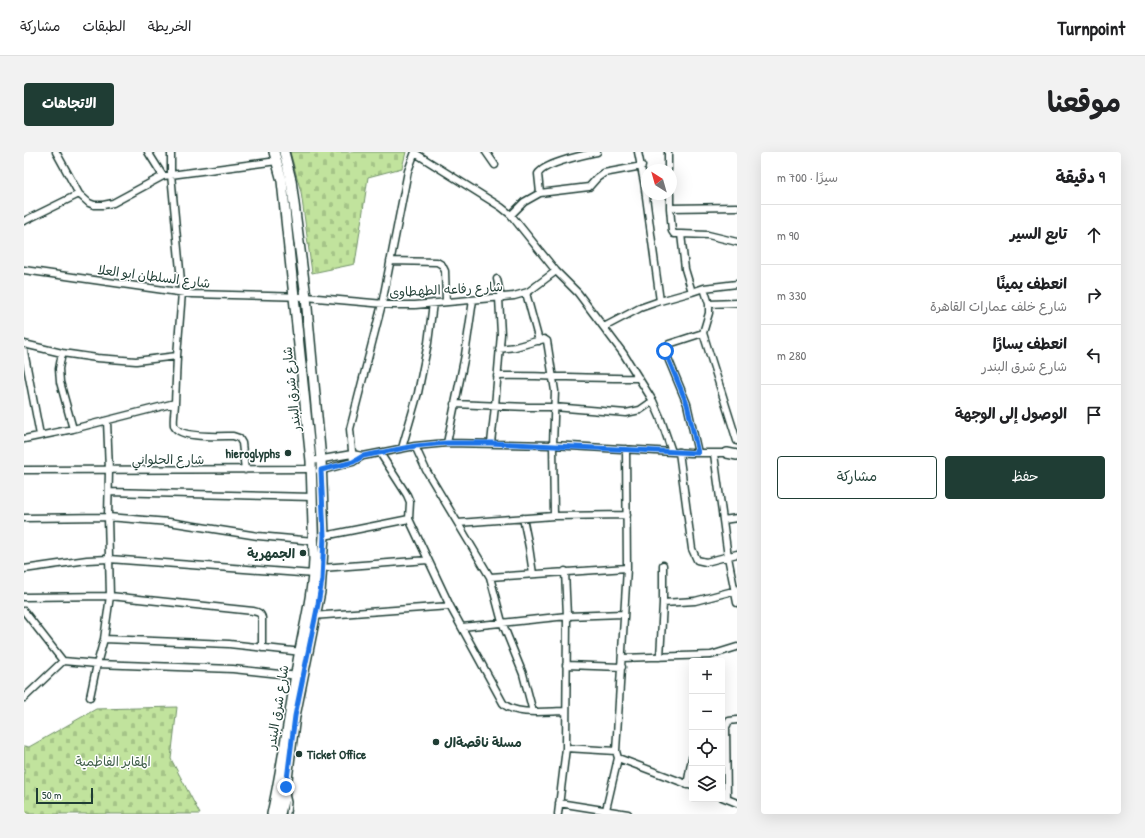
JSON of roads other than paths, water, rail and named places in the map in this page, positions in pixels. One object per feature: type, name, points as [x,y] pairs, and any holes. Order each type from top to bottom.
[{"type":"main road","name":"شارع شرق البندر","points":[[279,807],[299,676],[311,616],[314,574],[314,468],[321,460],[306,297],[291,180],[284,152]]},
{"type":"main road","name":"شارع شرق البندر","points":[[275,156],[282,181],[314,468],[324,536],[320,592],[311,616]]},
{"type":"main road","points":[[727,453],[737,455]]},
{"type":"main road","name":"شارع شرق البندر","points":[[272,814],[279,807],[286,787],[284,768]]},
{"type":"street","points":[[56,152],[79,194],[89,203],[103,206],[112,203],[163,176],[275,156]]},
{"type":"street","points":[[148,152],[163,176]]},
{"type":"street","points":[[171,152],[171,174],[182,292],[174,424],[176,430],[184,434],[233,436],[239,438],[242,443],[245,470]]},
{"type":"street","points":[[353,462],[350,429],[382,304],[408,171],[415,152],[501,207],[510,215],[556,271],[578,293],[604,327],[653,401],[672,452]]},
{"type":"street","points":[[486,152],[495,165]]},
{"type":"street","points":[[540,193],[538,174],[542,169],[563,160],[597,152]]},
{"type":"street","points":[[638,152],[641,164]]},
{"type":"street","points":[[668,152],[668,164]]},
{"type":"street","points":[[510,215],[524,202],[540,193],[589,187],[604,173],[641,166]]},
{"type":"street","points":[[24,221],[79,194]]},
{"type":"street","points":[[647,200],[660,301]]},
{"type":"street","points":[[670,200],[672,231],[674,234],[708,235],[737,242]]},
{"type":"street","points":[[670,208],[737,207]]},
{"type":"street","points":[[681,234],[684,269],[692,292]]},
{"type":"street","points":[[390,261],[437,262],[442,265],[445,271],[446,302]]},
{"type":"street","name":"شارع السلطان ابو العلا","points":[[24,270],[182,292],[306,297]]},
{"type":"street","name":"شارع رفاعه الطهطاوى","points":[[306,297],[395,305],[500,298],[526,293],[556,271]]},
{"type":"street","points":[[491,443],[501,334],[500,298],[497,279]]},
{"type":"street","points":[[604,327],[633,312],[660,301],[704,288],[737,284]]},
{"type":"street","points":[[704,288],[709,304],[709,318],[704,327],[703,333],[737,441]]},
{"type":"street","points":[[526,293],[539,341]]},
{"type":"street","points":[[447,443],[465,355],[473,300]]},
{"type":"street","points":[[402,448],[418,393],[428,343],[433,303]]},
{"type":"street","points":[[709,304],[737,303]]},
{"type":"street","points":[[698,453],[687,404],[665,351],[669,344],[703,333]]},
{"type":"street","points":[[499,349],[516,347],[544,340],[547,341],[554,376],[555,391],[553,446],[554,516]]},
{"type":"street","points":[[24,344],[62,353],[97,358],[136,361],[177,356]]},
{"type":"street","points":[[24,351],[40,435]]},
{"type":"street","points":[[62,353],[59,369],[60,382],[72,429]]},
{"type":"street","points":[[497,376],[554,376],[607,379],[639,378]]},
{"type":"street","points":[[454,404],[529,408],[554,407],[632,413],[640,410],[653,401]]},
{"type":"street","points":[[24,439],[106,421],[175,403]]},
{"type":"street","points":[[90,697],[104,638],[110,596],[108,517],[109,470],[106,421]]},
{"type":"street","points":[[321,460],[352,454],[363,456],[402,448],[447,443],[491,443],[714,454],[737,452]]},
{"type":"street","points":[[415,446],[426,470],[490,577],[502,622],[523,674],[533,712]]},
{"type":"street","points":[[605,812],[618,758],[616,751],[627,568],[626,450]]},
{"type":"street","points":[[679,452],[692,549],[696,560],[706,562],[737,554]]},
{"type":"street","points":[[380,453],[407,495],[410,502],[409,519],[450,606],[503,703],[513,710],[533,712],[565,711]]},
{"type":"street","points":[[714,454],[728,557],[737,603]]},
{"type":"street","name":"شارع الحلواني","points":[[24,470],[245,470],[314,468],[353,462],[363,456]]},
{"type":"street","points":[[109,492],[313,497]]},
{"type":"street","points":[[458,523],[554,516],[626,515]]},
{"type":"street","points":[[24,518],[108,517],[169,522],[258,536],[314,541]]},
{"type":"street","points":[[523,518],[530,547],[533,574]]},
{"type":"street","points":[[723,520],[737,518]]},
{"type":"street","points":[[324,536],[409,519]]},
{"type":"street","points":[[24,569],[87,560],[109,559],[314,574]]},
{"type":"street","points":[[322,568],[428,560]]},
{"type":"street","points":[[660,657],[663,603],[663,565]]},
{"type":"street","points":[[490,577],[627,568]]},
{"type":"street","points":[[558,814],[566,748],[565,711],[567,616],[565,571]]},
{"type":"street","points":[[663,603],[695,601],[735,590]]},
{"type":"street","points":[[24,597],[110,596],[214,606],[258,612],[261,614],[263,623],[262,648]]},
{"type":"street","points":[[311,616],[450,606]]},
{"type":"street","points":[[24,611],[63,661],[97,664],[233,669],[299,676]]},
{"type":"street","points":[[462,627],[567,616],[624,614]]},
{"type":"street","points":[[104,638],[229,644],[304,652]]},
{"type":"street","points":[[622,658],[710,658],[737,647]]},
{"type":"street","points":[[24,698],[63,661]]},
{"type":"street","points":[[566,665],[622,666]]},
{"type":"street","points":[[737,720],[729,721],[726,727],[725,798],[737,803]]},
{"type":"street","points":[[566,748],[616,751]]},
{"type":"street","points":[[618,758],[689,786]]},
{"type":"street","points":[[559,803],[605,812],[628,814]]},
{"type":"lane","points":[[286,787],[289,802],[288,814]]},
{"type":"place","name":"hieroglyphs","points":[[288,453]]},
{"type":"place","name":"الجمهرية","points":[[303,553]]},
{"type":"place","name":"مسلة ناقصةال","points":[[436,742]]},
{"type":"place","name":"Ticket Office","points":[[299,754]]},
{"type":"park label","name":"المقابر الفاطمية","points":[[113,761]]}]
